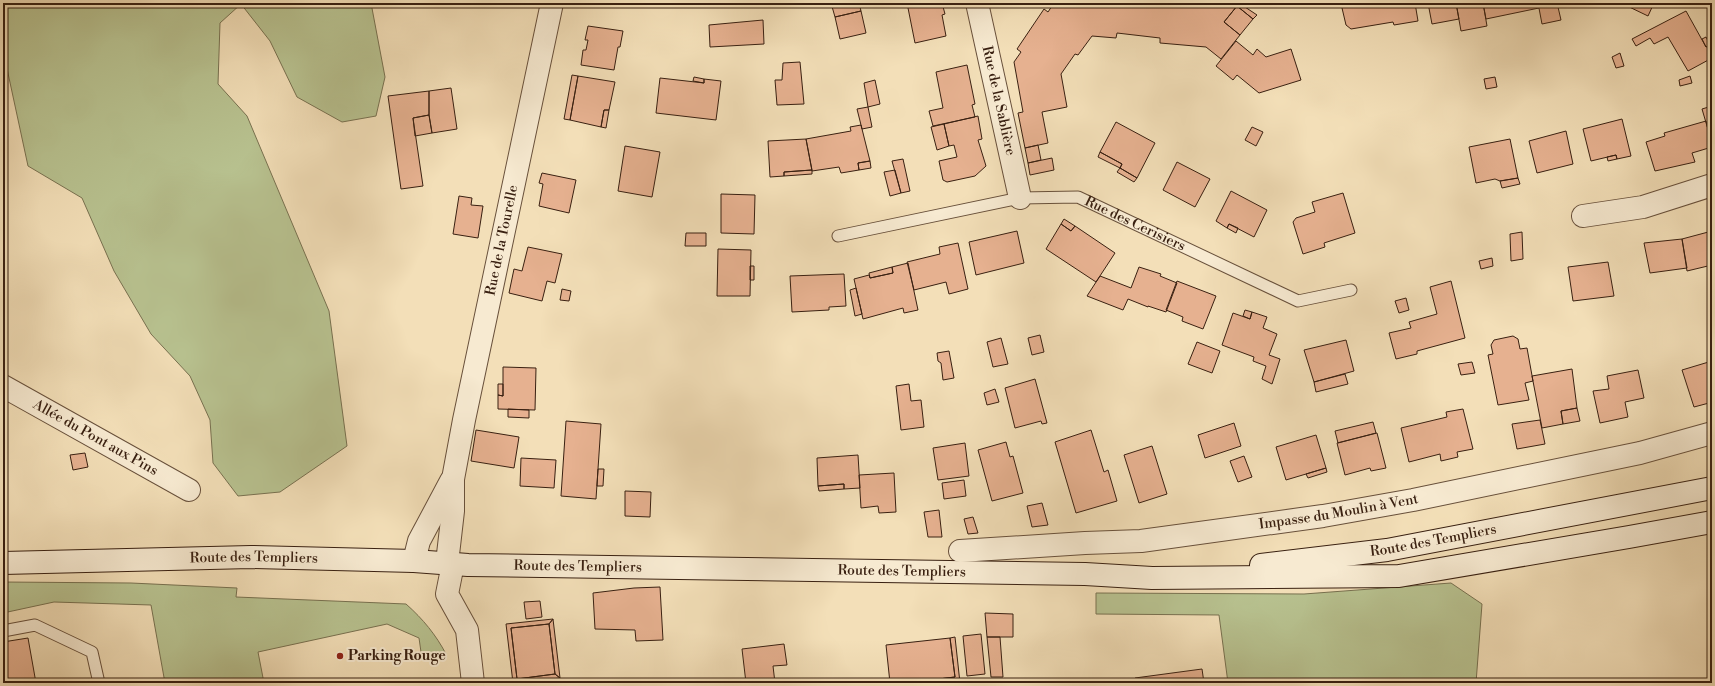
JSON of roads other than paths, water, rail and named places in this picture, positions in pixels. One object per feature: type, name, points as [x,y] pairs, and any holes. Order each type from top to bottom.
[{"type":"main road","name":"Rue de la Tourelle","points":[[472,682],[467,630],[447,594],[453,511],[453,478],[552,3]]},
{"type":"main road","name":"Rue de la Sablière","points":[[977,3],[1020,198]]},
{"type":"main road","points":[[1583,216],[1643,207],[1712,185]]},
{"type":"main road","name":"Allée du Pont aux Pins","points":[[3,386],[189,490]]},
{"type":"main road","name":"Impasse du Moulin à Vent","points":[[960,551],[1085,543],[1142,542],[1323,516],[1413,500],[1640,453],[1712,433]]},
{"type":"main road","points":[[1615,506],[1679,482],[1712,475]]},
{"type":"main road","name":"Rue de la Tourelle","points":[[414,561],[419,542],[453,478]]},
{"type":"main road","name":"Route des Templiers","points":[[1152,578],[1387,550],[1712,488]]},
{"type":"main road","name":"Route des Templiers","points":[[3,563],[251,557],[414,561],[450,564],[1085,574],[1152,578],[1399,576],[1629,538],[1712,522]]},
{"type":"lane","name":"Rue des Cerisiers","points":[[838,236],[1020,198],[1078,197],[1298,301],[1351,290]]},
{"type":"lane","points":[[3,631],[35,625],[92,652],[99,683]]},
{"type":"place","name":"Parking Rouge","points":[[340,656]]}]
